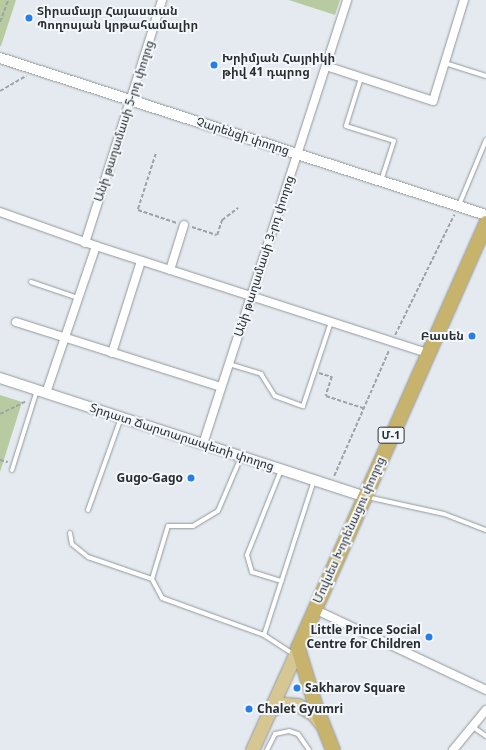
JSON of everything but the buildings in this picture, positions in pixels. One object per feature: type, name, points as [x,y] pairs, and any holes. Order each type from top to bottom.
[{"type":"highway","name":"Մովսես Խորենացու փողոց","points":[[296,652],[427,353],[486,223]]},
{"type":"highway","points":[[296,652],[333,750]]},
{"type":"main road","name":"Մովսես Խորենացու փողոց","points":[[252,750],[296,652]]},
{"type":"main road","points":[[270,710],[284,704],[298,706],[313,714],[325,729]]},
{"type":"street","name":"Անի թաղամասի 5-րդ փողոց","points":[[85,243],[162,0]]},
{"type":"street","name":"Անի թաղամասի 3-րդ փողոց","points":[[203,444],[346,0]]},
{"type":"street","points":[[326,66],[433,102],[464,0]]},
{"type":"street","name":"Չարենցի փողոց","points":[[0,58],[486,215]]},
{"type":"street","points":[[0,212],[85,243],[427,353]]},
{"type":"street","points":[[170,270],[184,225]]},
{"type":"street","points":[[42,391],[65,338],[96,246]]},
{"type":"street","points":[[112,353],[141,261]]},
{"type":"street","points":[[16,322],[221,387]]},
{"type":"street","name":"Տրդատ Ճարտարապետի փողոց","points":[[0,378],[364,496]]},
{"type":"street","points":[[314,609],[486,690]]},
{"type":"street","points":[[453,750],[486,710]]},
{"type":"lane","points":[[445,63],[486,76]]},
{"type":"lane","points":[[361,78],[346,126],[394,141],[381,181]]},
{"type":"lane","points":[[459,206],[486,140]]},
{"type":"lane","points":[[31,282],[79,299]]},
{"type":"lane","points":[[229,364],[261,374],[275,396],[303,406],[331,322]]},
{"type":"lane","points":[[12,470],[42,391]]},
{"type":"lane","points":[[88,510],[122,417]]},
{"type":"lane","points":[[152,579],[168,526],[193,526],[218,511],[241,456]]},
{"type":"lane","points":[[281,469],[247,555],[252,572],[282,581]]},
{"type":"lane","points":[[264,635],[314,480]]},
{"type":"lane","points":[[364,496],[444,514],[486,530]]},
{"type":"lane","points":[[70,533],[72,544],[88,557],[152,579],[162,598],[264,635],[296,652]]},
{"type":"lane","points":[[473,727],[486,736]]},
{"type":"lane","points":[[267,750],[275,734],[289,731],[298,734],[309,750]]},
{"type":"path","points":[[0,22],[8,0]]},
{"type":"path","points":[[0,91],[26,77],[29,67]]},
{"type":"path","points":[[156,154],[138,210],[217,235],[222,220],[238,208]]},
{"type":"path","points":[[314,372],[332,377],[326,396],[364,408]]},
{"type":"path","points":[[0,414],[25,402]]},
{"type":"path","points":[[0,460],[14,464]]},
{"type":"green space","points":[[0,0],[16,0],[1,46],[0,46]]},
{"type":"green space","points":[[289,0],[340,0],[335,15]]},
{"type":"green space","points":[[0,395],[22,402],[0,472]]},
{"type":"place","name":"Տիրամայր Հայաստան Պողոսյան կրթահամալիր","points":[[29,18]]},
{"type":"place","name":"Խրիմյան Հայրիկի թիվ 41 դպրոց","points":[[214,65]]},
{"type":"place","name":"Բասեն","points":[[472,336]]},
{"type":"place","name":"Gugo-Gago","points":[[191,478]]},
{"type":"place","name":"Little Prince Social Centre for Children","points":[[429,637]]},
{"type":"place","name":"Sakharov Square","points":[[297,688]]},
{"type":"place","name":"Chalet Gyumri","points":[[249,709]]}]
